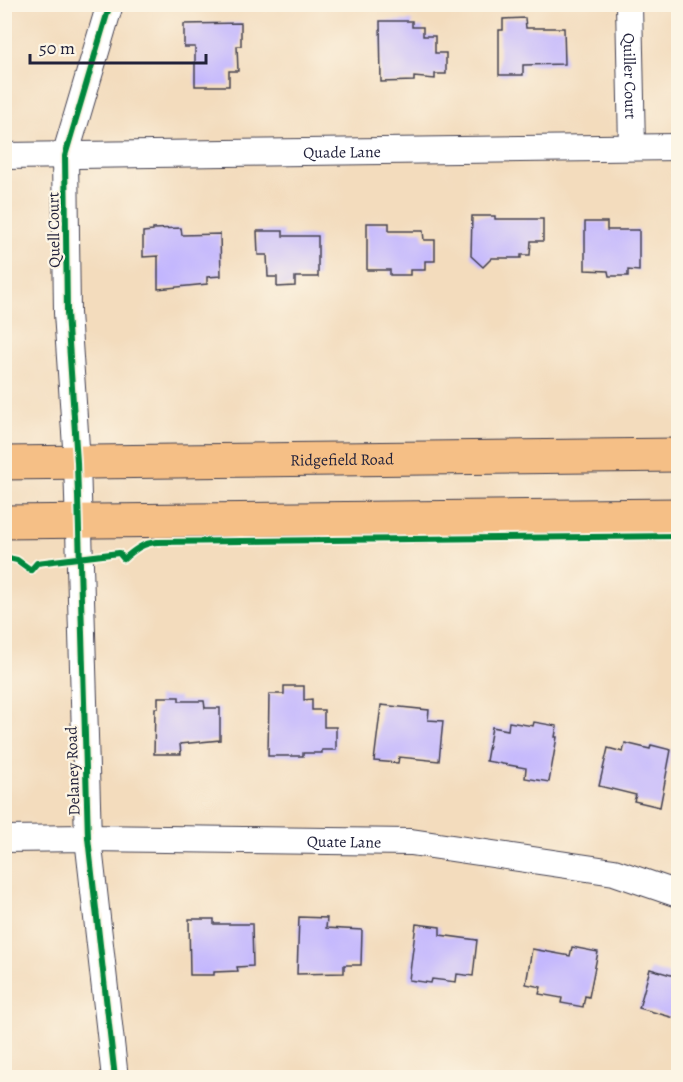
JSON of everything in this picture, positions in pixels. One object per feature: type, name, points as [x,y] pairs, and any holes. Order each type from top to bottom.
[{"type":"main road","name":"Ridgefield Road","points":[[4,463],[678,455]]},
{"type":"main road","points":[[4,522],[678,515]]},
{"type":"street","name":"Quell Court","points":[[77,462],[68,313],[65,156],[110,4]]},
{"type":"street","name":"Quiller Court","points":[[629,4],[632,147]]},
{"type":"street","name":"Quade Lane","points":[[4,156],[678,147]]},
{"type":"street","name":"Delaney Road","points":[[77,462],[87,838],[115,1077]]},
{"type":"street","name":"Quate Lane","points":[[4,839],[411,842],[614,872],[678,894]]},
{"type":"building","points":[[525,18],[526,28],[564,28],[565,64],[523,65],[523,75],[499,75],[499,30],[503,30],[503,19]]},
{"type":"building","points":[[380,21],[412,21],[412,27],[423,27],[423,36],[435,36],[435,53],[446,53],[446,74],[435,74],[435,79],[414,77],[414,81],[381,82]]},
{"type":"building","points":[[241,23],[241,46],[237,46],[238,71],[229,71],[229,86],[195,86],[195,47],[184,47],[184,24]]},
{"type":"building","points":[[472,216],[495,216],[495,219],[543,219],[543,241],[531,241],[530,255],[521,255],[521,258],[492,258],[483,267],[471,256]]},
{"type":"building","points":[[585,222],[607,222],[607,230],[639,230],[639,271],[628,270],[628,276],[609,276],[608,271],[585,270]]},
{"type":"building","points":[[367,223],[389,223],[389,231],[423,231],[424,240],[435,240],[435,261],[425,261],[425,270],[410,270],[410,275],[390,275],[390,270],[367,270]]},
{"type":"building","points":[[181,228],[182,235],[220,234],[221,276],[207,277],[207,284],[158,289],[158,256],[143,257],[143,232],[153,231],[153,229]]},
{"type":"building","points":[[257,231],[283,231],[283,236],[318,236],[318,277],[295,277],[295,286],[277,287],[277,277],[268,277],[267,255],[258,255]]},
{"type":"building","points":[[284,686],[304,686],[304,700],[312,699],[312,710],[324,710],[324,727],[336,727],[336,750],[303,753],[303,756],[268,756],[269,694],[284,694]]},
{"type":"building","points":[[158,697],[179,697],[179,701],[204,701],[205,708],[220,708],[220,740],[180,744],[181,754],[154,754],[155,708],[158,708]]},
{"type":"building","points":[[381,705],[429,710],[428,720],[443,721],[439,761],[399,757],[398,763],[374,761]]},
{"type":"building","points":[[509,722],[533,726],[534,722],[557,726],[549,782],[525,778],[526,768],[486,761],[492,727],[508,730]]},
{"type":"building","points":[[625,743],[650,749],[651,745],[671,750],[660,807],[634,801],[636,795],[599,786],[608,748],[623,752]]},
{"type":"building","points":[[299,917],[327,918],[326,928],[362,930],[361,965],[344,965],[344,973],[297,974]]},
{"type":"building","points":[[189,919],[214,919],[214,924],[252,924],[253,966],[237,967],[238,971],[214,972],[214,975],[190,975]]},
{"type":"building","points":[[416,924],[440,927],[440,935],[477,940],[473,976],[457,974],[456,982],[432,979],[431,983],[409,980]]},
{"type":"building","points":[[572,947],[598,952],[589,997],[585,996],[583,1007],[561,1003],[562,998],[539,994],[541,987],[526,984],[532,949],[570,956]]},
{"type":"building","points":[[650,969],[678,977],[678,1019],[639,1008]]},
{"type":"cycle path","points":[[110,4],[65,156],[67,313],[77,462],[88,838],[115,1078]]},
{"type":"cycle path","points":[[4,557],[17,560],[31,570],[37,563],[119,553],[124,559],[139,548],[157,542],[678,536]]}]
